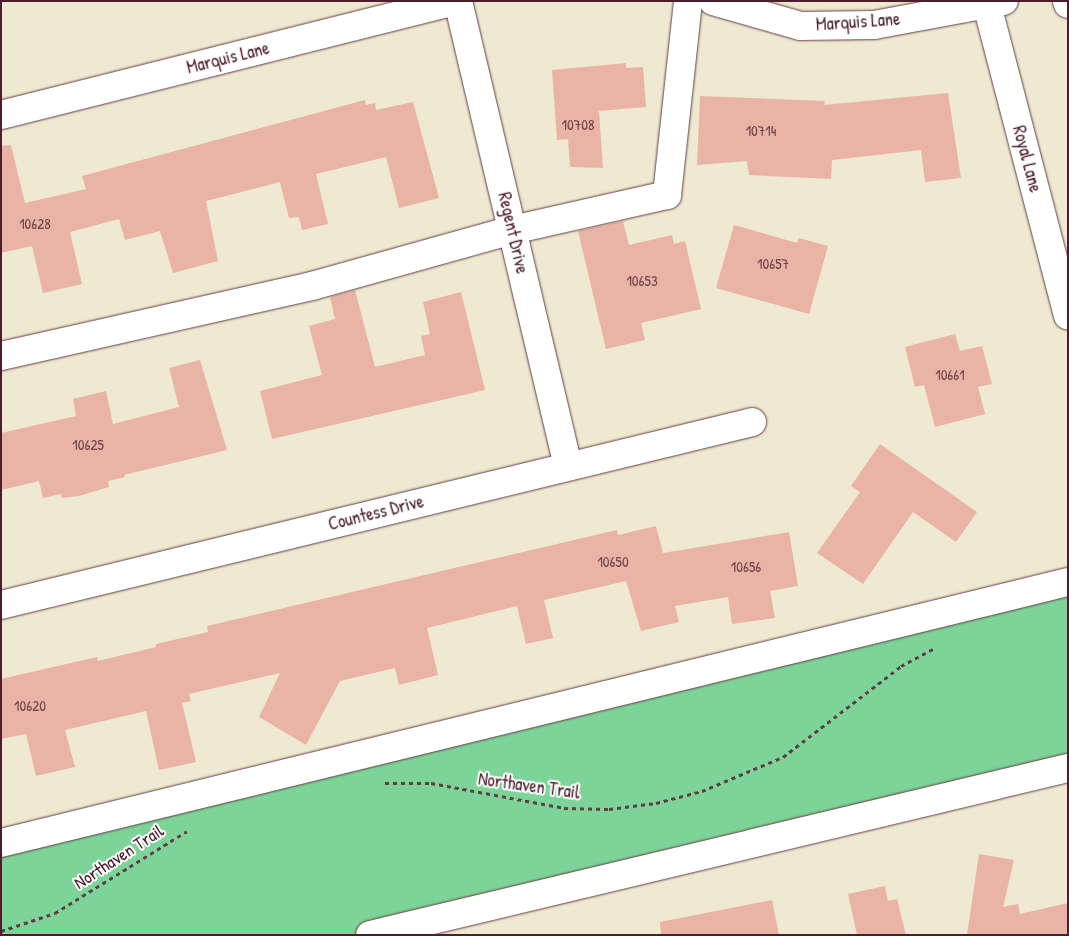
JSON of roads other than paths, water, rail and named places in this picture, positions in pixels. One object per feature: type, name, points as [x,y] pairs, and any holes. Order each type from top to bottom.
[{"type":"street","name":"Marquis Lane","points":[[1,115],[454,1]]},
{"type":"street","name":"Regent Drive","points":[[458,1],[568,466]]},
{"type":"street","points":[[1,356],[312,286],[512,230],[667,195],[688,1]]},
{"type":"street","name":"Marquis Lane","points":[[713,1],[801,26],[874,25],[932,8],[992,3]]},
{"type":"street","name":"Royal Lane","points":[[992,3],[1068,316]]},
{"type":"street","name":"Countess Drive","points":[[1,605],[752,422]]},
{"type":"street","points":[[1,843],[1068,582]]},
{"type":"street","points":[[370,935],[1068,768]]}]
